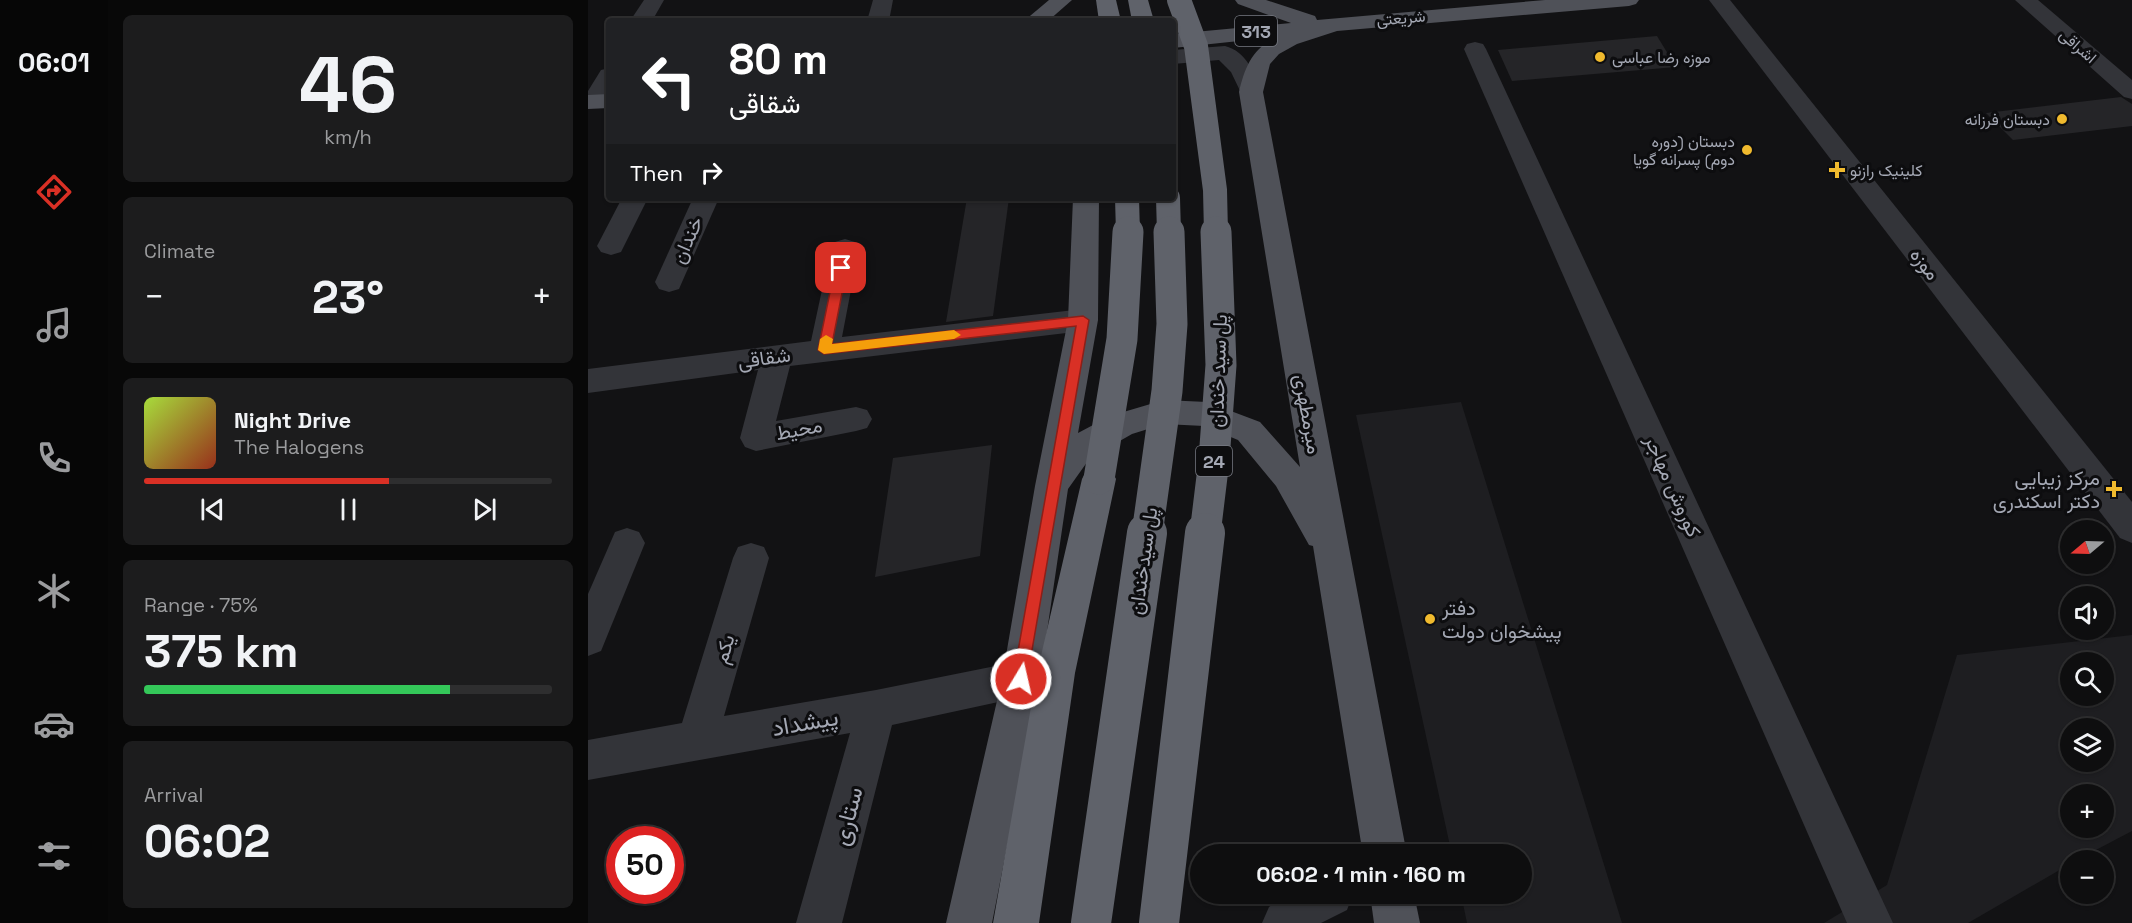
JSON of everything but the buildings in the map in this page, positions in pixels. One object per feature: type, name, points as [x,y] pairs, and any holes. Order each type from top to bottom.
[{"type":"highway","points":[[1106,0],[1109,18]]},
{"type":"highway","points":[[1138,0],[1142,18]]},
{"type":"highway","name":"پل سید خندان","points":[[1159,923],[1214,460],[1221,365],[1215,190],[1196,46],[1179,0]]},
{"type":"highway","points":[[1016,923],[1056,673],[1099,479],[1124,337],[1129,237],[1127,201]]},
{"type":"highway","name":"پل سیدخندان","points":[[1091,923],[1167,391],[1172,324],[1168,201]]},
{"type":"main road","points":[[1039,18],[1062,0]]},
{"type":"main road","points":[[1245,0],[1309,21],[1339,24]]},
{"type":"main road","name":"شریعتی","points":[[1176,40],[1629,0]]},
{"type":"main road","name":"میرمطهری","points":[[1339,24],[1302,35],[1279,45],[1264,56],[1259,64],[1251,92],[1383,844]]},
{"type":"main road","points":[[969,923],[1021,679],[1052,486],[1083,320],[1086,201]]},
{"type":"main road","points":[[1052,486],[1063,467],[1078,449],[1121,425],[1164,412],[1207,414],[1249,431],[1288,476],[1333,555]]},
{"type":"main road","points":[[1394,904],[1397,923]]},
{"type":"street","points":[[643,18],[654,0]]},
{"type":"street","points":[[879,18],[883,0]]},
{"type":"street","name":"موزه","points":[[1719,0],[2132,528]]},
{"type":"street","name":"اشراقی","points":[[2025,0],[2132,92]]},
{"type":"street","name":"کوروش مهاجر","points":[[1475,49],[1870,923]]},
{"type":"street","points":[[1176,57],[1225,53],[1241,69],[1251,92]]},
{"type":"street","points":[[597,107],[606,83]]},
{"type":"street","points":[[611,246],[633,201]]},
{"type":"street","name":"خندان","points":[[669,282],[705,201]]},
{"type":"street","points":[[824,350],[845,248]]},
{"type":"street","name":"شقاقی","points":[[588,381],[824,350],[1083,320]]},
{"type":"street","name":"محیط","points":[[777,356],[756,438],[856,419]]},
{"type":"street","points":[[588,639],[627,543]]},
{"type":"street","name":"یکم","points":[[697,741],[751,558]]},
{"type":"street","name":"پیشداد","points":[[588,760],[876,709],[1021,679]]},
{"type":"street","name":"ستاری","points":[[819,923],[876,709]]},
{"type":"street","points":[[1285,923],[1310,904]]},
{"type":"shaded area","points":[[1461,402],[1622,923],[1467,923],[1463,904],[1532,904],[1532,844],[1450,844],[1356,415]]},
{"type":"shaded area","points":[[2132,635],[2132,831],[2096,850],[2060,850],[2060,870],[1968,923],[1824,923],[1887,885],[1957,655],[2088,640],[2114,640],[2114,637]]},
{"type":"slow traffic","points":[[826,339],[824,350],[954,335]]},
{"type":"place","name":"موزه رضا عباسی","points":[[1600,57]]},
{"type":"place","name":"دبستان فرزانه","points":[[2062,119]]},
{"type":"place","name":"دبستان (دوره دوم) پسرانه گویا","points":[[1747,150]]},
{"type":"place","name":"کلینیک رازنو","points":[[1837,170]]},
{"type":"place","name":"مرکز زیبایی دکتر اسکندری","points":[[2114,489]]},
{"type":"place","name":"دفتر پیشخوان دولت","points":[[1430,619]]},
{"type":"route","points":[[841,268],[824,350],[1083,320],[1052,486],[1021,679]]}]
